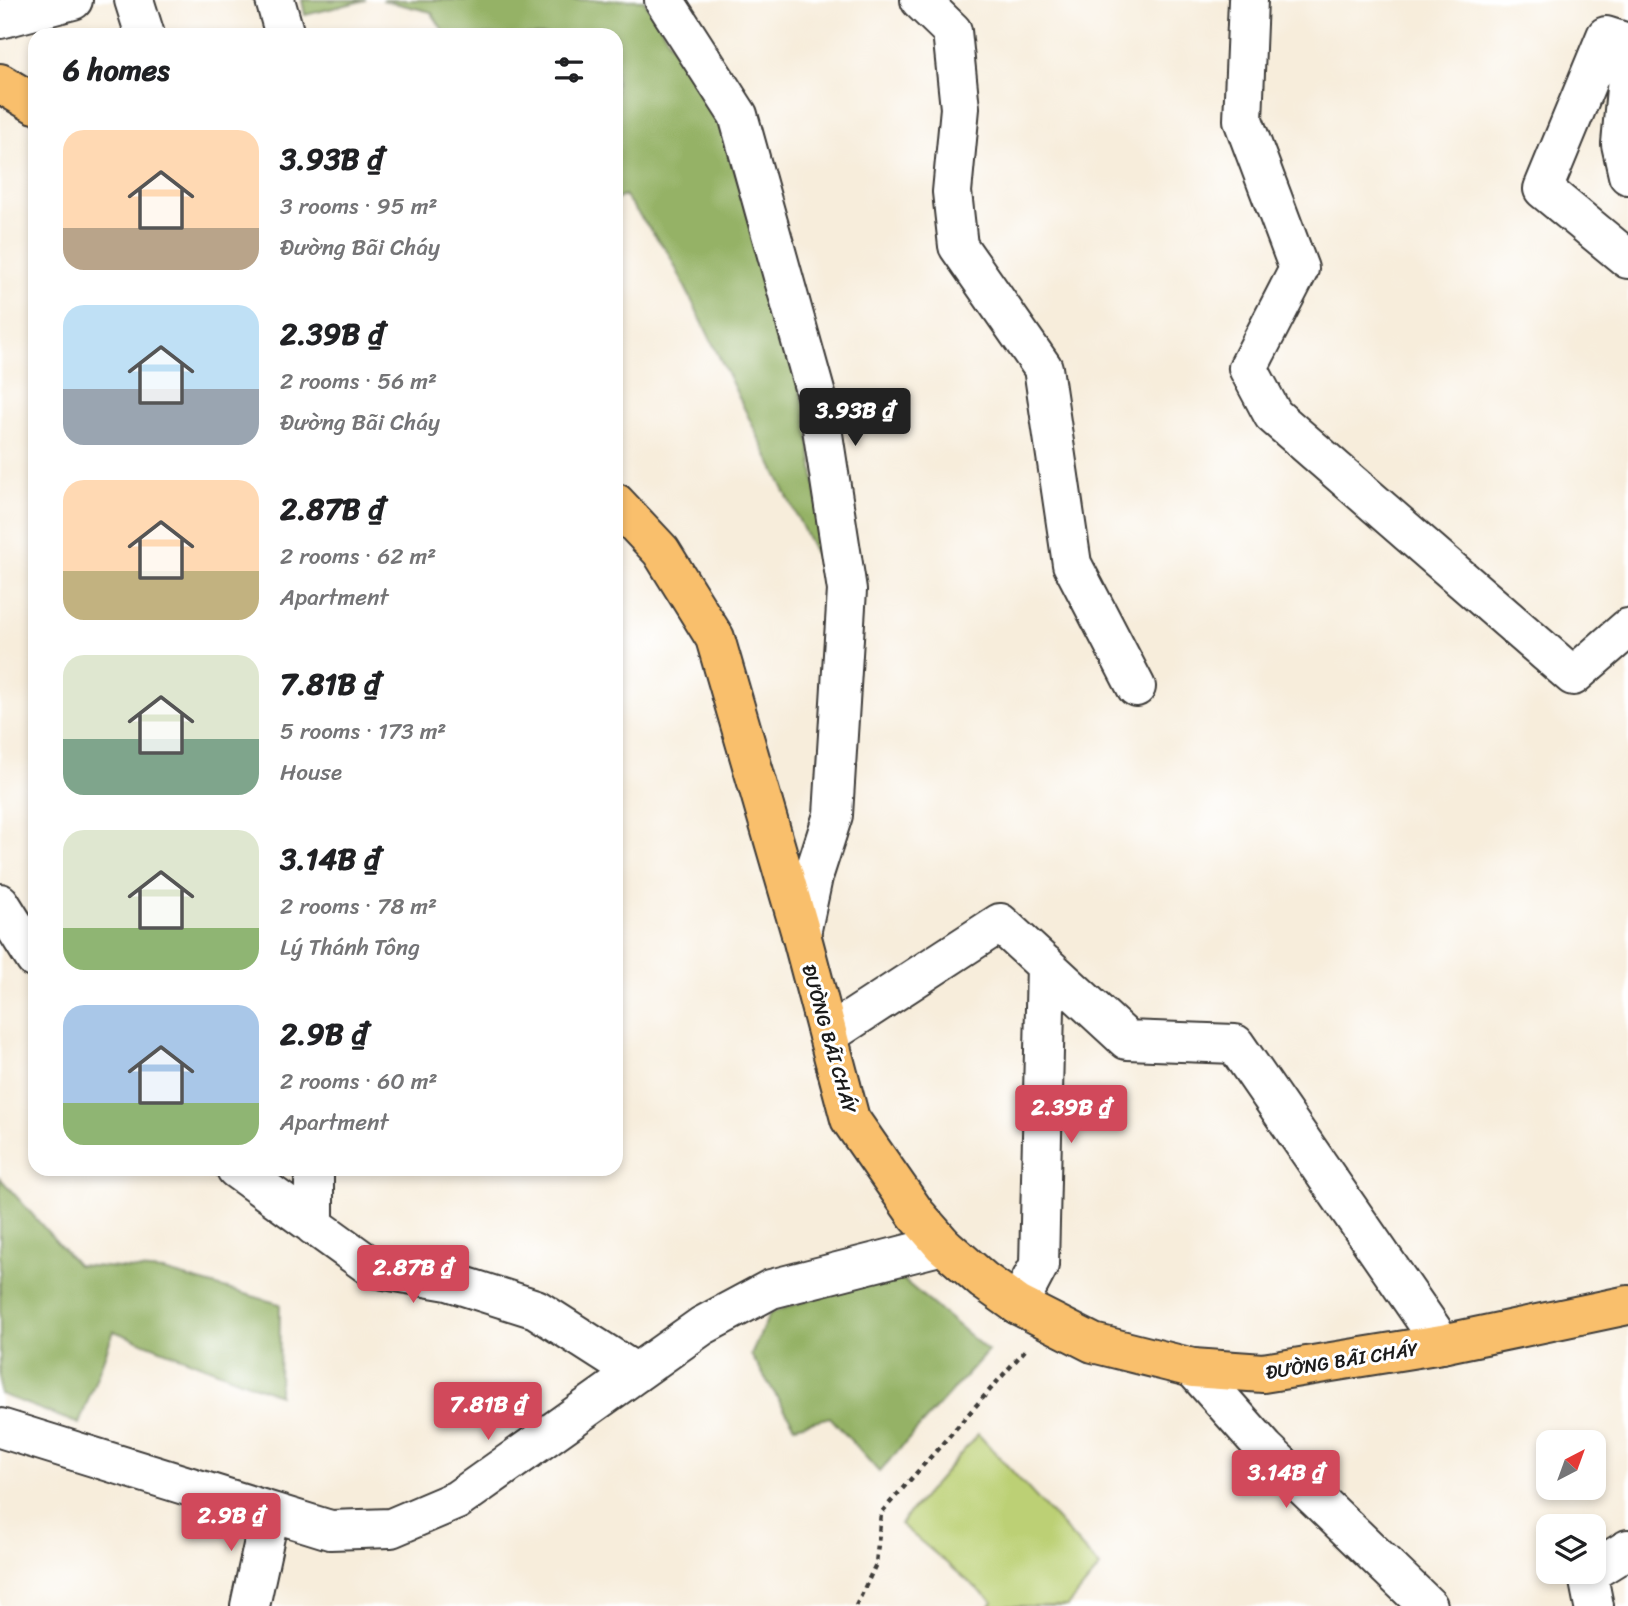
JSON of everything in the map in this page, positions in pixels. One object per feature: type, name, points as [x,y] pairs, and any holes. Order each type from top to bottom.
[{"type":"main road","points":[[0,83],[28,100]]},
{"type":"main road","name":"ĐƯỜNG BÃI CHÁY","points":[[623,510],[661,551],[715,638],[801,934],[850,1119],[916,1214],[943,1245],[1032,1312],[1093,1343],[1193,1368],[1263,1373],[1442,1344],[1628,1304]]},
{"type":"street","points":[[0,19],[73,0]]},
{"type":"street","points":[[134,0],[143,28]]},
{"type":"street","points":[[275,0],[283,28]]},
{"type":"street","points":[[664,0],[738,115],[766,206],[818,402],[845,577],[833,815],[813,877],[801,934]]},
{"type":"street","points":[[919,0],[952,31],[960,108],[952,192],[958,246],[1043,368],[1072,564],[1136,687]]},
{"type":"street","points":[[1248,0],[1243,120],[1299,269],[1248,368],[1273,415],[1573,676],[1628,628]]},
{"type":"street","points":[[1628,43],[1606,36],[1543,189],[1628,259]]},
{"type":"street","points":[[1628,66],[1621,144],[1628,175]]},
{"type":"street","points":[[0,902],[28,948]]},
{"type":"street","points":[[828,1035],[1000,923],[1127,1040],[1235,1044],[1442,1344]]},
{"type":"street","points":[[1032,1312],[1039,1265],[1046,965]]},
{"type":"street","points":[[246,1176],[373,1268],[448,1281],[536,1309],[636,1373]]},
{"type":"street","points":[[314,1176],[314,1226]]},
{"type":"street","points":[[0,1428],[330,1530],[391,1528],[457,1500],[702,1326],[771,1289],[943,1245]]},
{"type":"street","points":[[1193,1368],[1265,1450],[1428,1606]]},
{"type":"street","points":[[250,1606],[270,1513]]},
{"type":"street","points":[[1606,1563],[1628,1549]]},
{"type":"street","points":[[1590,1584],[1594,1606]]},
{"type":"path","points":[[856,1606],[876,1564],[881,1513],[1014,1367],[1032,1312]]},
{"type":"green space","points":[[302,0],[366,0],[305,15]]},
{"type":"green space","points":[[382,0],[644,0],[722,126],[805,408],[828,580],[669,254],[623,196],[623,28],[441,28],[431,12]]},
{"type":"green space","points":[[0,1178],[77,1265],[164,1271],[280,1304],[279,1395],[114,1331],[79,1424],[0,1394]]},
{"type":"green space","points":[[893,1271],[988,1351],[879,1472],[830,1417],[795,1426],[751,1355],[770,1313]]},
{"type":"green space","points":[[978,1434],[1100,1567],[1068,1606],[989,1606],[993,1602],[900,1524]]}]
